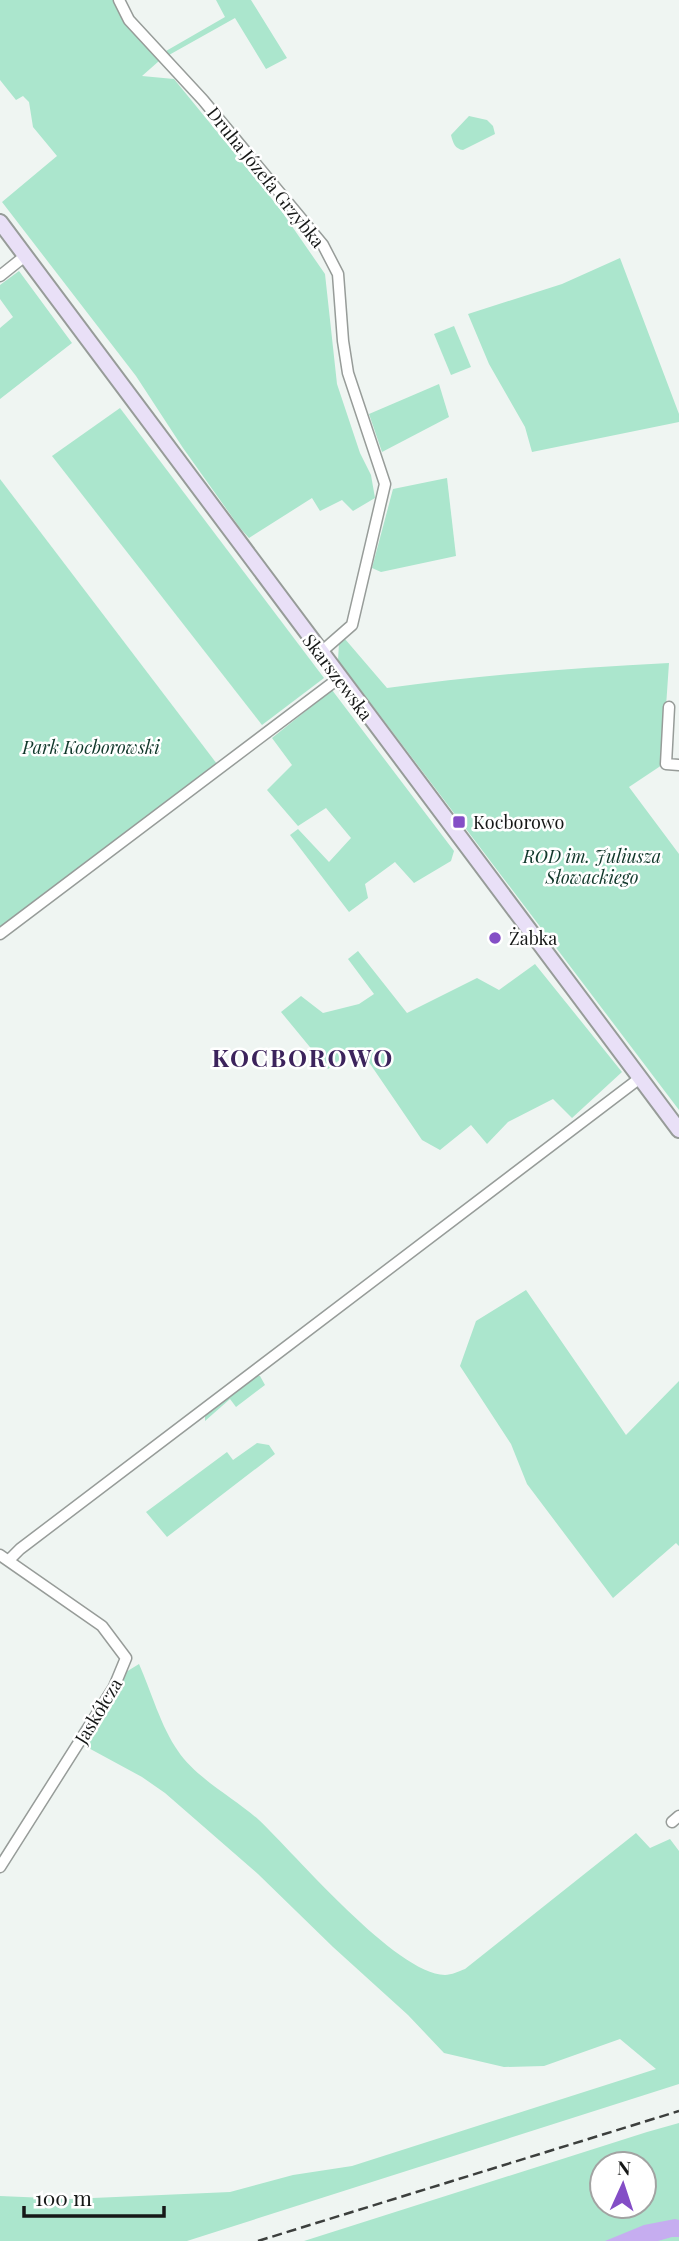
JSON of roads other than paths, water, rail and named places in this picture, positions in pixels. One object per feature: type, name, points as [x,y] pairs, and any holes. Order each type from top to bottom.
[{"type":"main road","name":"Skarszewska","points":[[0,222],[679,1130]]},
{"type":"street","name":"Druha Józefa Grzybka","points":[[119,0],[129,20],[204,100],[323,245],[338,274],[348,373],[385,484],[385,494],[352,625],[320,653]]},
{"type":"street","points":[[0,276],[24,257]]},
{"type":"street","points":[[0,934],[339,678]]},
{"type":"street","points":[[669,707],[666,764],[679,765]]},
{"type":"street","points":[[4,1558],[20,1549],[640,1078]]},
{"type":"street","name":"Jaskółcza","points":[[0,1867],[114,1687],[126,1658],[102,1626],[4,1558]]},
{"type":"railway","points":[[258,2241],[679,2111]]},
{"type":"place","name":"Kocborowo","points":[[459,822]]},
{"type":"place","name":"Żabka","points":[[495,938]]},
{"type":"district","name":"KOCBOROWO","points":[[303,1057]]},
{"type":"park label","name":"Park Kocborowski","points":[[91,747]]},
{"type":"park label","name":"ROD im. Juliusza Słowackiego","points":[[592,866]]}]
